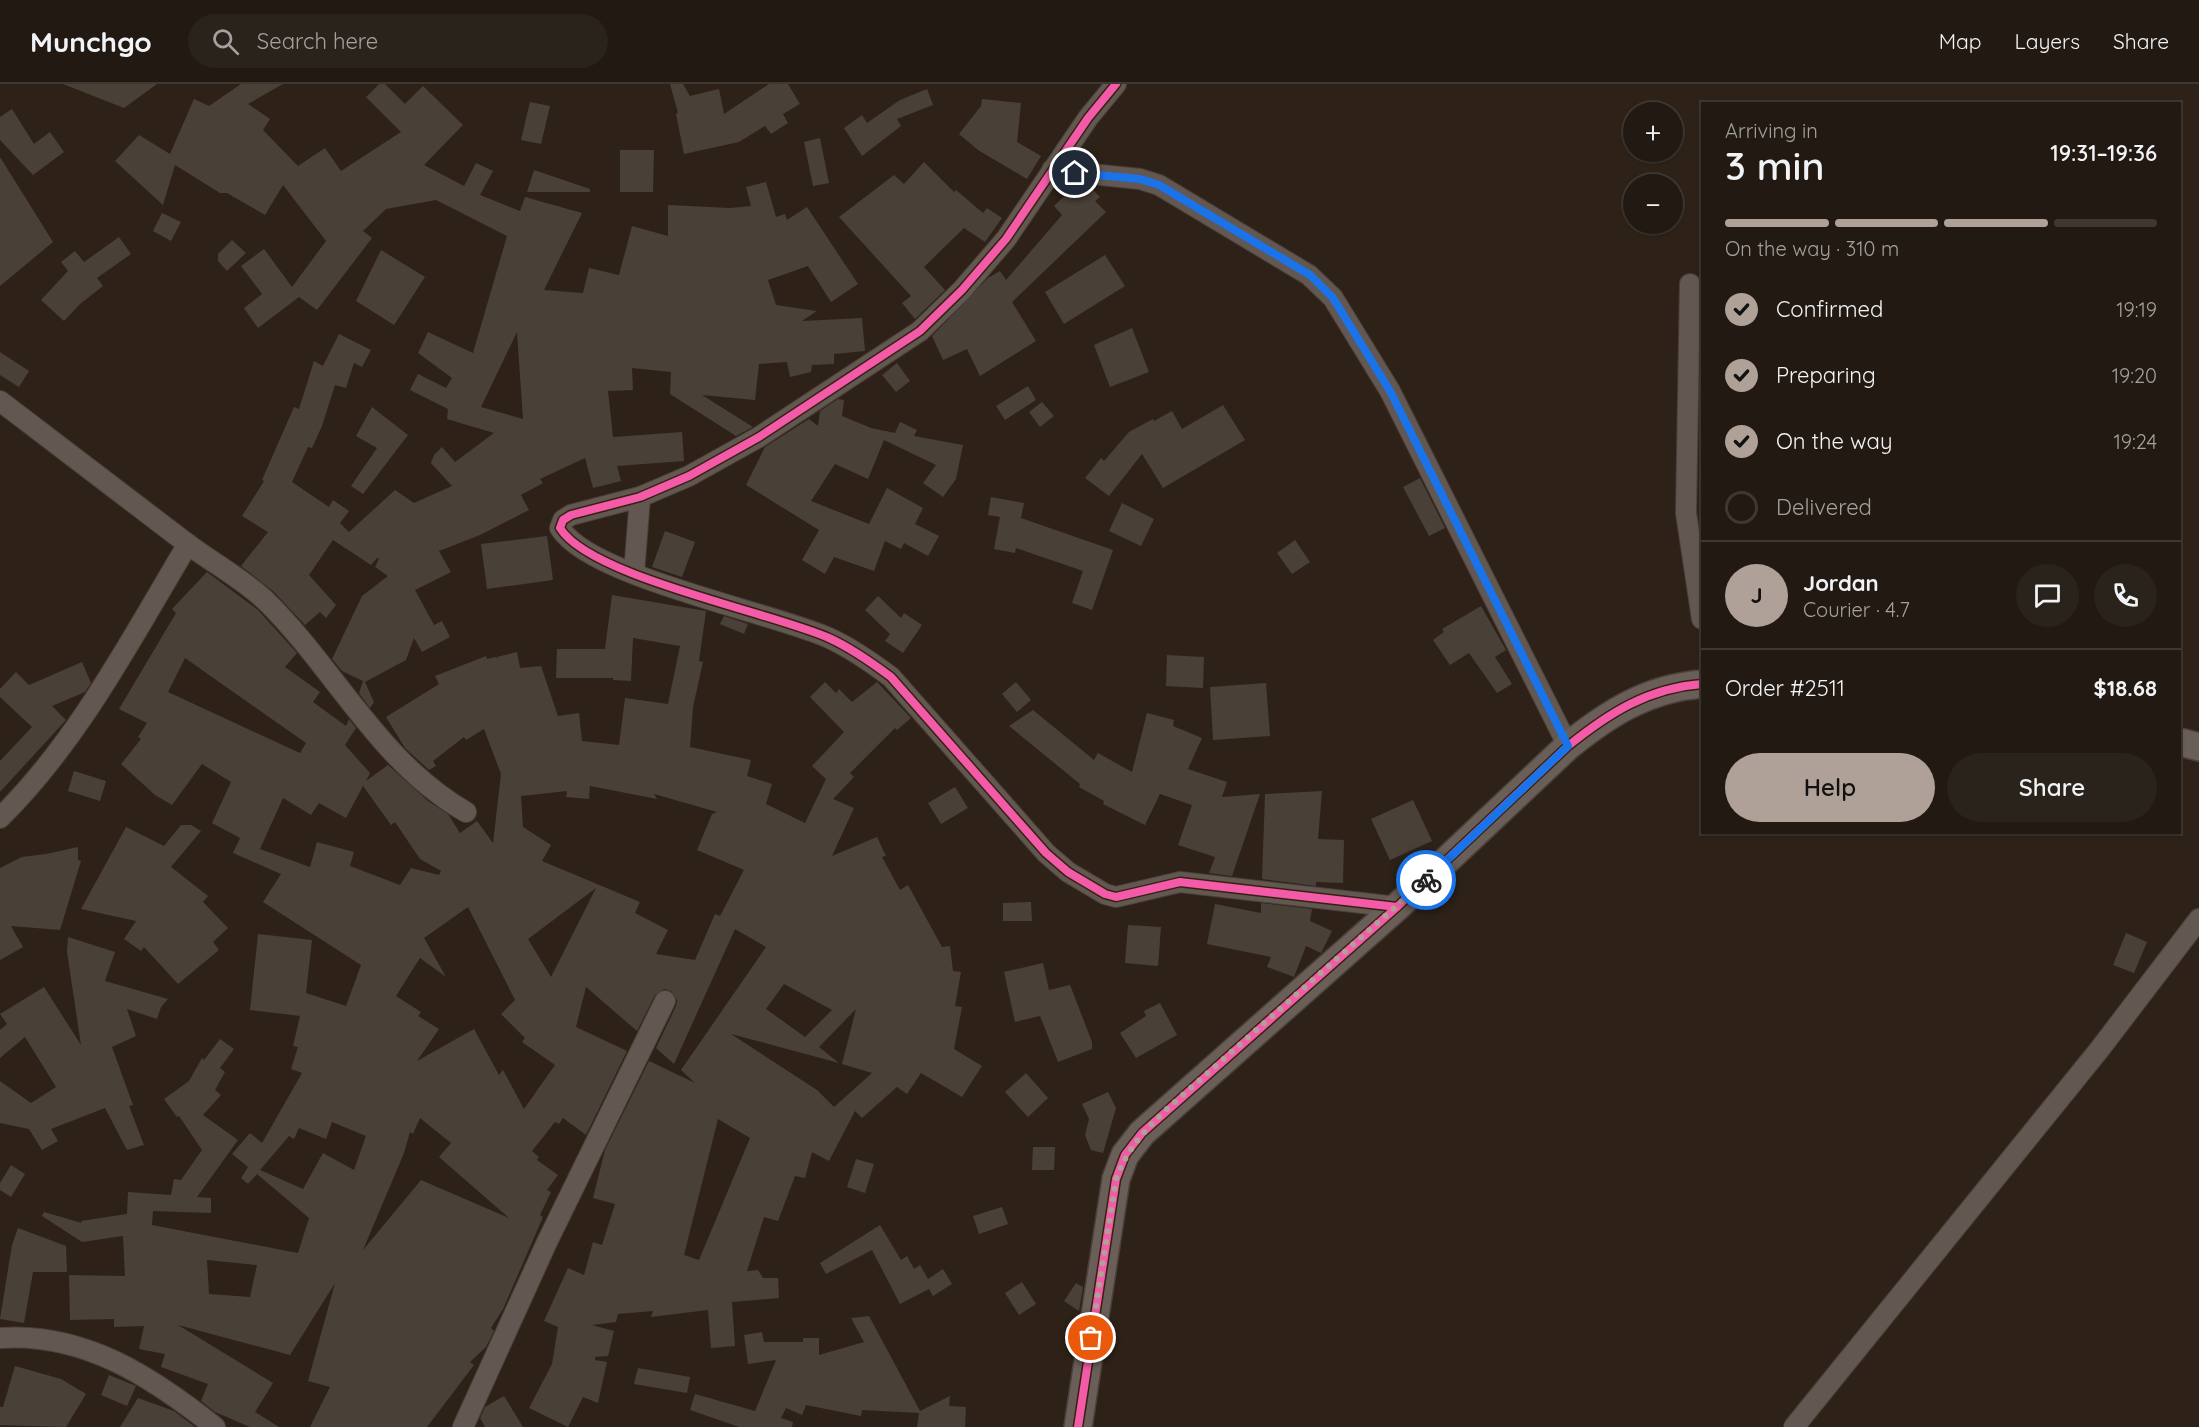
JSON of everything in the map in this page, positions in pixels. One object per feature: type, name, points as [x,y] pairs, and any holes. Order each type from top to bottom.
[{"type":"street","points":[[1116,84],[1052,170],[1006,239],[962,291],[920,331],[759,437],[689,476],[640,497],[572,515],[563,520],[560,528],[564,536],[593,556],[634,573],[828,638],[866,657],[891,676],[1046,853],[1068,872],[1105,894],[1116,897],[1128,896],[1180,882],[1397,907]]},
{"type":"street","points":[[1052,170],[1140,179],[1159,185],[1310,275],[1333,298],[1390,391],[1568,746]]},
{"type":"street","points":[[1690,284],[1686,513],[1701,612]]},
{"type":"street","points":[[0,401],[265,600],[308,648],[369,728],[408,770],[438,796],[466,812]]},
{"type":"street","points":[[634,573],[640,497]]},
{"type":"street","points":[[0,818],[21,797],[81,722],[188,544]]},
{"type":"street","points":[[1078,1427],[1116,1179],[1125,1155],[1142,1133],[1397,907],[1568,746],[1598,722],[1632,700],[1662,690],[1701,684]]},
{"type":"street","points":[[2181,742],[2199,747]]},
{"type":"street","points":[[1794,1427],[2099,1050],[2199,919]]},
{"type":"street","points":[[463,1427],[548,1242],[665,1001]]},
{"type":"street","points":[[0,1338],[57,1340],[97,1352],[174,1395],[215,1427]]},
{"type":"building","points":[[63,84],[157,84],[124,108]]},
{"type":"building","points":[[241,84],[283,84],[248,104],[270,119],[263,130],[298,166],[325,148],[341,171],[401,132],[366,97],[379,84],[385,84],[405,104],[423,86],[463,125],[424,165],[464,186],[476,163],[493,171],[480,195],[520,211],[525,197],[582,213],[544,290],[583,293],[589,268],[619,275],[632,226],[668,236],[668,205],[730,208],[751,206],[746,187],[766,182],[776,217],[785,214],[787,220],[807,207],[858,284],[831,302],[808,266],[768,280],[776,305],[817,311],[802,321],[862,318],[865,351],[834,354],[834,364],[812,365],[811,372],[790,377],[787,362],[759,364],[755,400],[702,395],[753,427],[736,436],[670,394],[671,372],[632,368],[633,390],[608,391],[613,437],[682,432],[684,461],[617,466],[621,481],[593,488],[585,458],[540,479],[543,483],[521,495],[529,510],[480,535],[439,551],[451,572],[415,590],[434,625],[442,621],[450,637],[422,652],[414,638],[406,660],[365,682],[374,702],[370,708],[359,693],[363,681],[342,671],[332,659],[362,596],[388,576],[375,567],[379,559],[377,558],[371,565],[333,540],[309,575],[336,605],[326,618],[320,612],[305,625],[274,592],[241,566],[268,532],[242,516],[264,481],[262,480],[294,407],[299,409],[314,361],[323,366],[339,334],[371,350],[362,367],[354,363],[346,388],[335,385],[322,426],[312,448],[308,447],[292,482],[329,507],[333,500],[349,511],[340,523],[349,532],[395,490],[414,503],[452,486],[431,463],[434,455],[442,447],[455,462],[494,433],[447,419],[448,409],[410,390],[418,374],[446,388],[452,378],[418,353],[428,332],[473,353],[507,236],[436,200],[386,209],[363,231],[372,238],[317,310],[299,297],[258,328],[244,308],[262,294],[241,266],[264,249],[292,287],[326,241],[283,185],[265,215],[227,193],[220,193],[175,165],[163,205],[115,161],[139,135],[170,154],[194,99],[209,106]],"holes":[[[517,332],[523,419],[481,407]]]},
{"type":"building","points":[[670,84],[683,84],[690,96],[719,89],[724,114],[769,84],[788,84],[800,104],[783,114],[788,123],[771,134],[765,126],[739,142],[684,154],[676,114],[678,113]]},
{"type":"building","points":[[927,89],[933,105],[897,119],[901,126],[862,156],[844,128],[862,115],[867,123],[900,100]]},
{"type":"building","points":[[982,99],[1021,103],[1017,142],[1041,156],[1027,179],[978,150],[959,134],[981,106]]},
{"type":"building","points":[[530,102],[550,106],[541,144],[521,140]]},
{"type":"building","points":[[12,109],[34,144],[50,132],[64,152],[33,175],[0,140],[0,117]]},
{"type":"building","points":[[820,138],[829,183],[813,186],[804,142]]},
{"type":"building","points":[[620,150],[654,150],[653,192],[620,192]]},
{"type":"building","points":[[0,157],[53,242],[0,286]]},
{"type":"building","points":[[924,162],[954,192],[956,190],[983,213],[987,208],[1002,218],[985,242],[964,228],[924,267],[945,290],[915,319],[902,303],[911,296],[839,217],[894,175],[904,184]]},
{"type":"building","points":[[534,170],[590,189],[590,192],[527,192]]},
{"type":"building","points":[[1076,185],[1089,186],[1100,197],[1095,201],[1106,212],[1012,302],[1036,341],[980,376],[967,349],[943,360],[932,336],[988,278],[1000,271],[1006,280],[1062,215],[1054,206]]},
{"type":"building","points":[[162,213],[181,222],[171,241],[153,231]]},
{"type":"building","points":[[119,237],[131,254],[97,278],[103,286],[80,304],[64,321],[41,300],[68,271],[61,262],[75,251],[84,262]]},
{"type":"building","points":[[232,240],[246,253],[227,271],[218,261],[218,254]]},
{"type":"building","points":[[381,250],[425,277],[394,325],[356,301]]},
{"type":"building","points":[[1105,255],[1125,286],[1064,324],[1045,292]]},
{"type":"building","points":[[1132,328],[1149,372],[1110,387],[1094,345]]},
{"type":"building","points":[[0,352],[29,371],[19,387],[0,375]]},
{"type":"building","points":[[897,363],[910,381],[896,392],[882,375]]},
{"type":"building","points":[[1028,386],[1036,400],[1005,420],[996,406]]},
{"type":"building","points":[[838,399],[844,400],[842,416],[871,428],[895,433],[900,422],[917,430],[914,436],[963,445],[956,479],[943,497],[923,483],[936,465],[884,440],[868,479],[835,464],[811,501],[869,524],[887,488],[923,508],[915,524],[939,536],[928,556],[904,543],[901,549],[885,541],[874,571],[834,557],[825,574],[802,560],[819,530],[746,485],[765,447],[809,419],[818,426],[820,411]]},
{"type":"building","points":[[1042,402],[1054,416],[1040,427],[1029,412]]},
{"type":"building","points":[[1223,405],[1245,440],[1163,488],[1142,454],[1109,496],[1085,478],[1101,458],[1104,461],[1129,432],[1153,419],[1154,421],[1172,411],[1182,429]]},
{"type":"building","points":[[372,407],[408,435],[363,494],[351,486],[377,448],[356,436]]},
{"type":"building","points":[[1420,478],[1445,528],[1429,536],[1403,487]]},
{"type":"building","points":[[991,497],[1024,503],[1021,518],[1113,550],[1092,610],[1072,603],[1083,571],[1016,548],[1015,553],[994,549],[1000,517],[988,515]]},
{"type":"building","points":[[1122,503],[1154,519],[1141,546],[1109,531]]},
{"type":"building","points":[[665,531],[695,542],[682,577],[652,567]]},
{"type":"building","points":[[547,536],[553,580],[487,589],[481,544]]},
{"type":"building","points":[[1295,540],[1310,562],[1292,574],[1277,553]]},
{"type":"building","points":[[207,572],[258,610],[297,653],[285,667],[320,692],[313,702],[346,726],[349,719],[356,728],[345,745],[370,773],[366,781],[388,765],[428,801],[448,814],[460,833],[477,821],[493,843],[501,774],[484,729],[466,740],[464,737],[433,761],[436,766],[429,770],[405,748],[386,717],[439,684],[435,676],[486,656],[487,659],[496,657],[497,659],[497,657],[517,652],[520,668],[541,666],[558,716],[579,713],[582,741],[619,745],[625,698],[668,704],[680,646],[633,638],[631,681],[613,680],[613,678],[556,678],[557,649],[605,649],[612,595],[706,611],[699,661],[703,662],[693,707],[690,747],[751,760],[747,776],[772,784],[766,804],[805,823],[826,779],[812,766],[844,732],[810,697],[825,682],[836,693],[839,689],[852,702],[877,682],[911,718],[897,730],[895,728],[850,773],[854,777],[833,799],[854,808],[832,856],[877,837],[886,856],[882,857],[900,890],[908,885],[942,947],[950,946],[953,971],[961,972],[955,1006],[962,1007],[954,1049],[982,1066],[962,1097],[921,1073],[907,1094],[897,1087],[862,1118],[855,1111],[829,1161],[812,1152],[805,1178],[795,1176],[778,1221],[764,1217],[747,1271],[758,1270],[763,1278],[778,1278],[779,1298],[732,1302],[735,1346],[711,1348],[708,1310],[651,1317],[653,1311],[618,1314],[616,1322],[592,1325],[614,1331],[608,1356],[595,1357],[595,1360],[607,1362],[598,1403],[583,1397],[568,1427],[529,1408],[552,1364],[558,1327],[544,1321],[568,1268],[584,1275],[593,1242],[602,1245],[615,1204],[593,1198],[605,1150],[649,1061],[695,1083],[681,1070],[766,947],[735,929],[674,1064],[656,1048],[676,1006],[677,1000],[671,991],[664,989],[655,995],[637,1031],[586,987],[576,1027],[627,1051],[586,1135],[563,1118],[559,1124],[555,1122],[532,1151],[539,1157],[537,1160],[558,1175],[547,1190],[551,1192],[540,1215],[543,1217],[503,1309],[491,1328],[494,1331],[486,1347],[470,1362],[474,1365],[427,1427],[310,1427],[330,1387],[308,1381],[335,1283],[290,1355],[178,1325],[273,1383],[255,1412],[279,1427],[250,1427],[215,1412],[201,1401],[208,1384],[161,1367],[165,1354],[139,1349],[144,1326],[114,1327],[114,1319],[70,1320],[69,1275],[125,1276],[123,1236],[82,1242],[42,1216],[44,1212],[82,1223],[81,1221],[127,1214],[128,1192],[171,1195],[174,1179],[181,1180],[202,1150],[179,1116],[177,1117],[164,1099],[189,1081],[202,1058],[204,1060],[220,1039],[234,1049],[220,1068],[225,1072],[215,1090],[221,1095],[203,1115],[238,1140],[197,1197],[211,1198],[211,1213],[153,1211],[152,1225],[298,1253],[309,1218],[257,1174],[248,1184],[241,1178],[248,1167],[232,1154],[250,1133],[262,1143],[302,1073],[291,1069],[298,1047],[293,1046],[300,1016],[250,1010],[258,934],[312,940],[306,993],[346,1006],[361,965],[263,902],[281,874],[233,853],[240,838],[212,823],[231,782],[202,764],[172,805],[155,795],[121,764],[141,739],[138,737],[147,723],[119,709],[176,613],[172,609]],"holes":[[[185,658],[306,743],[300,753],[168,692]],[[363,786],[391,825],[395,822],[420,859],[441,871],[439,875],[411,868],[400,885],[350,866],[354,852],[317,842],[310,867],[260,849],[283,798],[311,815],[319,803],[346,818]],[[590,786],[657,799],[654,794],[717,812],[712,814],[697,850],[744,870],[720,916],[715,914],[695,960],[656,954],[668,930],[635,913],[640,902],[542,861],[551,845],[523,827],[521,796],[567,791],[566,797],[589,799]],[[596,888],[551,977],[528,939]],[[468,907],[515,1000],[501,1014],[525,1038],[522,1042],[555,1065],[524,1109],[503,1070],[499,1075],[474,1029],[417,1061],[439,1029],[418,1016],[421,1012],[396,996],[420,958],[446,977],[424,938]],[[784,984],[832,1010],[805,1037],[766,1009]],[[856,1009],[842,1064],[872,1073],[834,1107],[817,1090],[731,1034],[839,1063],[819,1047]],[[420,1118],[451,1143],[439,1157],[509,1218],[421,1180],[363,1250],[404,1153],[410,1132],[413,1134]],[[718,1119],[750,1138],[699,1260],[684,1255]],[[332,1122],[366,1136],[354,1170],[323,1153],[303,1189],[260,1170],[289,1136],[294,1139],[299,1128],[326,1139]],[[207,1260],[257,1265],[250,1297],[209,1294]]]},
{"type":"building","points":[[878,596],[901,618],[904,613],[922,625],[903,653],[885,641],[890,634],[865,610]]},
{"type":"building","points":[[1481,606],[1506,650],[1495,657],[1512,684],[1497,693],[1469,653],[1450,665],[1433,640],[1444,632],[1442,629]]},
{"type":"building","points":[[724,616],[748,624],[744,634],[720,624]]},
{"type":"building","points":[[1167,655],[1204,657],[1203,688],[1166,686]]},
{"type":"building","points":[[82,662],[91,683],[85,692],[52,706],[66,720],[0,792],[0,761],[32,727],[0,697],[0,689],[16,672],[29,685]]},
{"type":"building","points":[[1016,682],[1031,700],[1017,712],[1002,694]]},
{"type":"building","points":[[1266,683],[1270,736],[1213,740],[1210,687]]},
{"type":"building","points":[[1033,710],[1094,760],[1098,753],[1132,772],[1147,713],[1174,720],[1173,726],[1202,738],[1188,769],[1227,782],[1222,797],[1260,794],[1232,876],[1209,873],[1215,857],[1178,845],[1192,805],[1160,794],[1145,825],[1103,804],[1104,801],[1079,787],[1080,784],[1009,726]]},
{"type":"building","points":[[74,771],[106,781],[100,801],[68,791]]},
{"type":"building","points":[[955,787],[968,808],[941,824],[928,803]]},
{"type":"building","points":[[1322,791],[1318,839],[1344,840],[1343,883],[1316,882],[1316,886],[1262,879],[1265,794]]},
{"type":"building","points":[[1413,800],[1432,841],[1390,860],[1371,819]]},
{"type":"building","points":[[181,825],[191,825],[201,831],[171,867],[208,896],[203,902],[228,928],[213,942],[219,950],[178,984],[144,947],[141,951],[124,939],[136,921],[81,909],[126,827],[164,846]]},
{"type":"building","points":[[78,847],[78,860],[81,861],[60,930],[11,926],[23,947],[0,960],[0,868],[22,857]]},
{"type":"building","points":[[1031,902],[1032,921],[1003,921],[1003,903]]},
{"type":"building","points":[[1261,903],[1312,909],[1310,921],[1332,931],[1321,953],[1306,946],[1294,977],[1267,967],[1271,957],[1207,944],[1215,904],[1261,913]]},
{"type":"building","points":[[1128,925],[1161,927],[1158,966],[1125,963]]},
{"type":"building","points":[[2126,933],[2147,942],[2134,973],[2113,965]]},
{"type":"building","points":[[68,937],[115,952],[105,981],[168,999],[161,1007],[157,1019],[127,1009],[136,1036],[112,1047],[133,1105],[129,1106],[144,1145],[127,1150],[105,1108],[51,1129],[58,1141],[42,1150],[29,1129],[0,1123],[0,1081],[31,1103],[56,1087],[25,1037],[0,1058],[0,1030],[7,1024],[0,1014],[44,987],[81,1045],[67,952]]},
{"type":"building","points":[[1043,963],[1049,990],[1070,985],[1092,1042],[1092,1049],[1058,1062],[1040,1016],[1015,1022],[1004,972]]},
{"type":"building","points":[[1160,1003],[1177,1035],[1136,1058],[1120,1033],[1146,1016],[1144,1011]]},
{"type":"building","points":[[1026,1073],[1048,1098],[1028,1117],[1005,1092]]},
{"type":"building","points":[[1108,1092],[1116,1108],[1103,1153],[1091,1150],[1085,1135],[1089,1119],[1082,1104]]},
{"type":"building","points":[[1033,1147],[1055,1147],[1054,1170],[1032,1170]]},
{"type":"building","points":[[856,1159],[874,1164],[865,1193],[847,1187]]},
{"type":"building","points":[[11,1165],[25,1174],[11,1197],[0,1190],[0,1183]]},
{"type":"building","points":[[1002,1207],[1008,1224],[979,1234],[973,1216]]},
{"type":"building","points":[[880,1225],[901,1260],[907,1256],[914,1269],[920,1265],[928,1279],[943,1269],[952,1284],[933,1296],[929,1289],[900,1304],[872,1250],[826,1274],[820,1263]]},
{"type":"building","points":[[18,1228],[66,1246],[67,1272],[33,1272],[24,1323],[0,1319],[12,1245]]},
{"type":"building","points":[[1022,1282],[1036,1304],[1019,1315],[1005,1293]]},
{"type":"building","points":[[1076,1283],[1083,1287],[1079,1311],[1064,1301]]},
{"type":"building","points":[[869,1316],[920,1411],[950,1396],[949,1406],[966,1407],[965,1427],[917,1427],[919,1413],[862,1410],[861,1416],[806,1405],[802,1415],[786,1408],[781,1418],[793,1422],[792,1427],[739,1427],[690,1410],[695,1394],[755,1411],[776,1360],[748,1364],[744,1335],[762,1332],[764,1342],[803,1342],[803,1338],[819,1338],[819,1355],[864,1342],[851,1318]]},
{"type":"building","points":[[15,1366],[61,1379],[86,1394],[66,1427],[0,1425],[0,1407],[3,1407]]},
{"type":"building","points":[[638,1368],[690,1377],[687,1393],[634,1384]]},
{"type":"building","points":[[109,1375],[136,1386],[127,1406],[101,1395]]},
{"type":"building","points":[[504,1396],[523,1427],[485,1427],[480,1418],[485,1407]]},
{"type":"building","points":[[138,1398],[174,1411],[195,1427],[120,1427]]},
{"type":"cycle path","points":[[1116,84],[1088,118],[1006,239],[962,290],[920,331],[759,437],[689,476],[640,497],[571,515],[563,520],[560,528],[578,546],[607,562],[684,592],[829,638],[868,661],[891,677],[1046,853],[1068,872],[1105,894],[1116,897],[1180,882],[1397,907]]},
{"type":"cycle path","points":[[1078,1427],[1116,1179],[1125,1155],[1142,1133],[1397,907],[1568,746],[1630,704],[1664,691],[1701,684]]},
{"type":"way so far","points":[[1091,1338],[1116,1179],[1125,1155],[1142,1133],[1166,1110],[1426,880]]},
{"type":"route","points":[[1075,173],[1140,179],[1159,185],[1310,275],[1333,298],[1390,391],[1568,746],[1426,880]]}]
